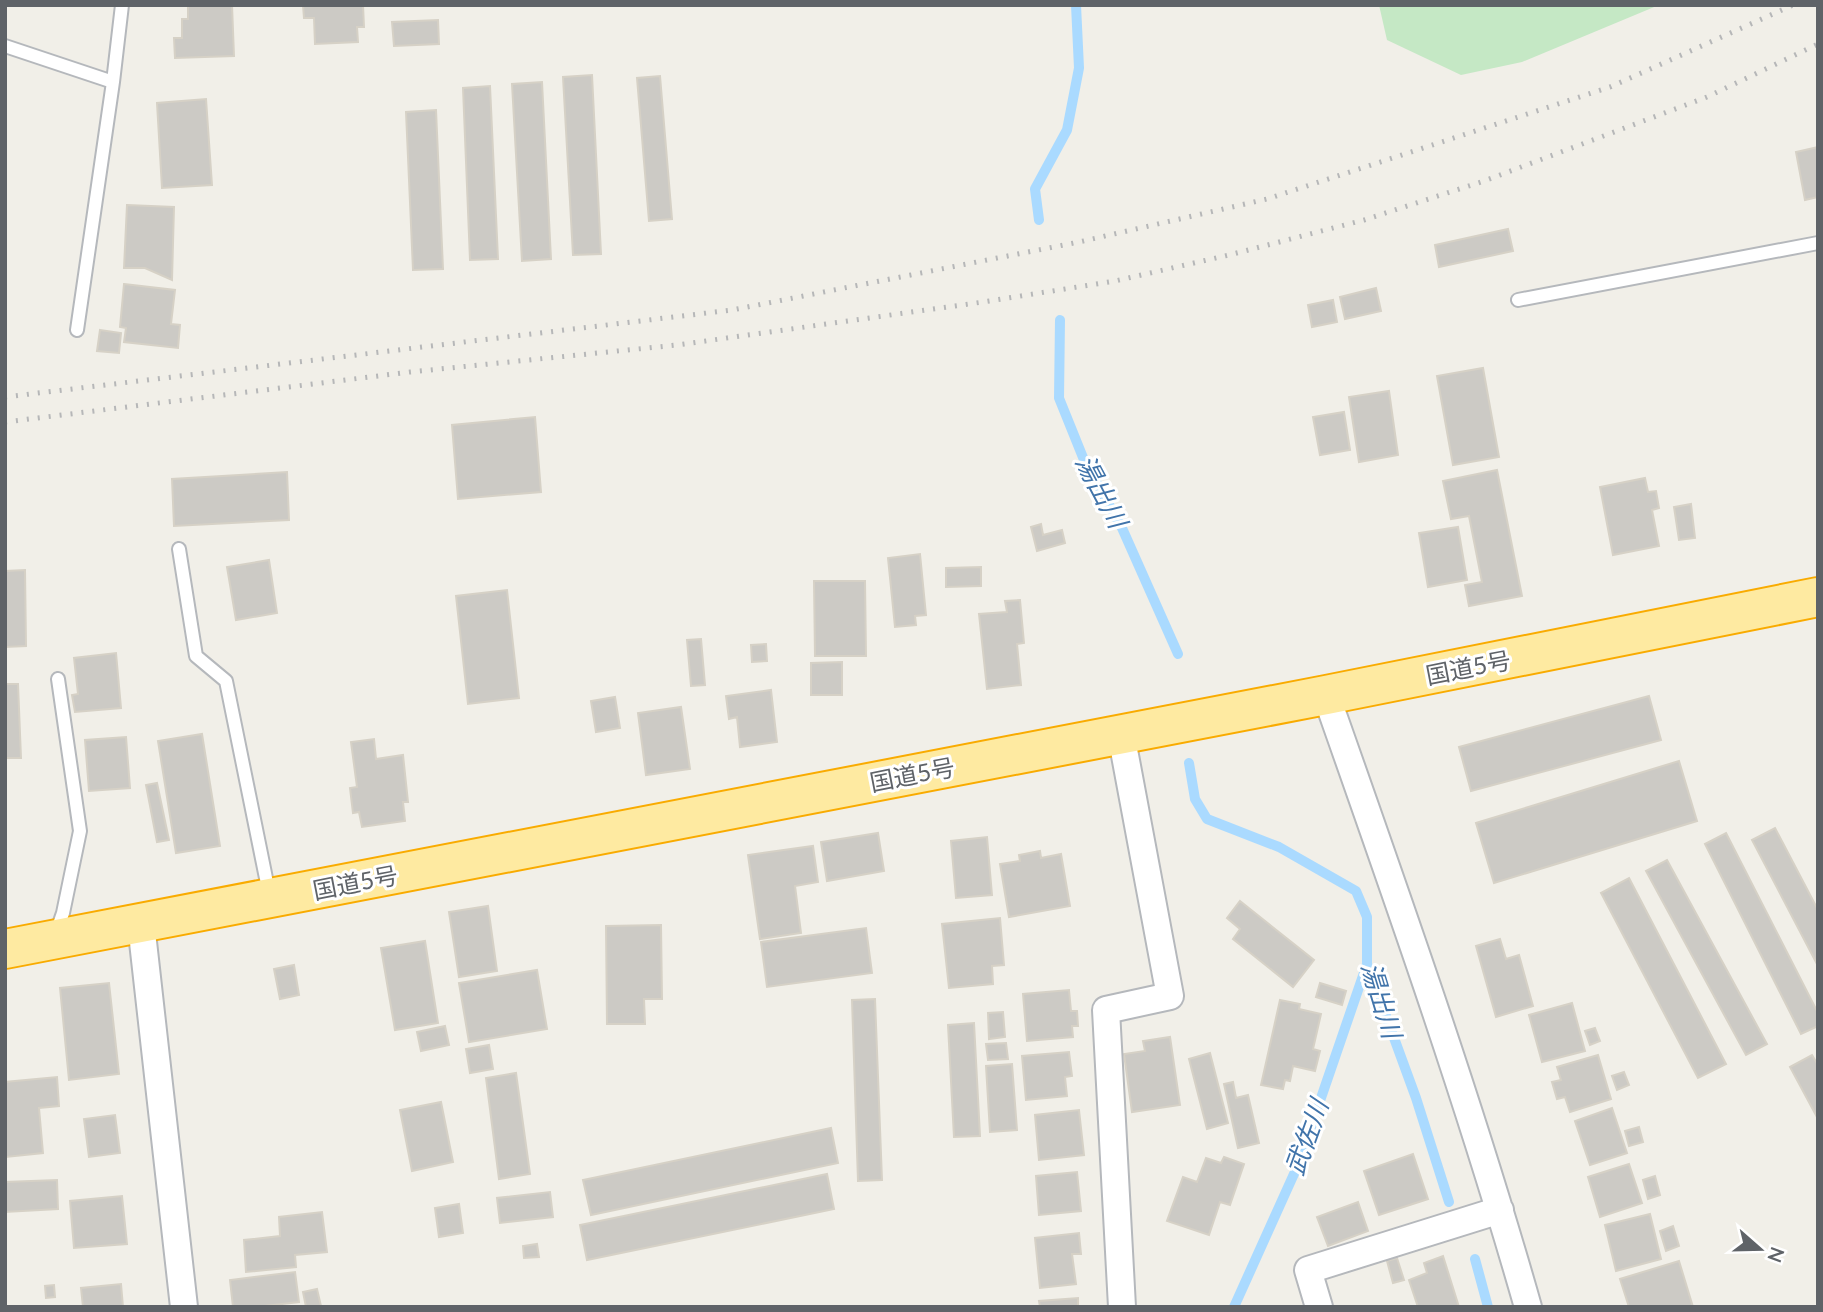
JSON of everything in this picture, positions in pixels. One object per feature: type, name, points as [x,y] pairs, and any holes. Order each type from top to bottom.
[{"type":"highway","name":"国道5号","points":[[5,949],[1326,695],[1818,597]]},
{"type":"street","points":[[1326,695],[1396,894],[1500,1210],[1528,1307]]},
{"type":"street","points":[[1121,734],[1170,996],[1105,1010],[1122,1307]]},
{"type":"street","points":[[141,924],[184,1307]]},
{"type":"street","points":[[1319,1307],[1308,1270],[1500,1210]]},
{"type":"lane","points":[[77,330],[122,5]]},
{"type":"lane","points":[[5,46],[113,82]]},
{"type":"lane","points":[[1518,300],[1818,243]]},
{"type":"lane","points":[[179,549],[196,656],[226,681],[270,899]]},
{"type":"lane","points":[[53,941],[63,913],[80,831],[58,679]]},
{"type":"green space","points":[[1379,5],[1659,5],[1522,62],[1461,75],[1387,40]]},
{"type":"building","points":[[188,5],[232,5],[234,56],[175,58],[174,38],[182,38],[182,19],[188,19]]},
{"type":"building","points":[[303,5],[363,5],[364,27],[357,27],[358,42],[315,44],[314,18],[304,18]]},
{"type":"building","points":[[438,20],[439,44],[394,46],[392,22]]},
{"type":"building","points":[[592,75],[601,254],[573,255],[563,77]]},
{"type":"building","points":[[660,76],[672,219],[649,221],[637,78]]},
{"type":"building","points":[[542,82],[551,259],[522,261],[512,84]]},
{"type":"building","points":[[490,86],[498,259],[470,260],[463,88]]},
{"type":"building","points":[[206,99],[212,185],[162,188],[157,103]]},
{"type":"building","points":[[436,110],[443,269],[413,270],[406,112]]},
{"type":"building","points":[[1818,147],[1818,197],[1805,200],[1796,152]]},
{"type":"building","points":[[127,205],[174,207],[172,280],[145,268],[124,268]]},
{"type":"building","points":[[1508,229],[1513,251],[1439,267],[1435,245]]},
{"type":"building","points":[[124,284],[175,290],[171,324],[180,325],[178,348],[124,342],[126,328],[120,327]]},
{"type":"building","points":[[1376,288],[1381,311],[1345,319],[1340,297]]},
{"type":"building","points":[[1333,300],[1337,322],[1312,327],[1308,305]]},
{"type":"building","points":[[100,330],[121,333],[119,353],[97,351]]},
{"type":"building","points":[[1483,368],[1499,457],[1453,465],[1437,376]]},
{"type":"building","points":[[1389,391],[1398,455],[1359,462],[1349,397]]},
{"type":"building","points":[[1344,412],[1350,450],[1320,455],[1313,417]]},
{"type":"building","points":[[535,417],[541,492],[458,499],[452,425]]},
{"type":"building","points":[[1497,470],[1522,596],[1469,606],[1465,585],[1482,582],[1469,516],[1451,519],[1443,481]]},
{"type":"building","points":[[287,472],[289,520],[174,526],[172,479]]},
{"type":"building","points":[[1645,478],[1648,492],[1656,491],[1659,508],[1652,510],[1659,546],[1613,555],[1600,487]]},
{"type":"building","points":[[1691,504],[1695,538],[1679,540],[1674,507]]},
{"type":"building","points":[[1041,524],[1043,535],[1062,530],[1065,543],[1037,551],[1031,527]]},
{"type":"building","points":[[1458,527],[1467,580],[1428,587],[1419,533]]},
{"type":"building","points":[[920,554],[926,615],[915,616],[916,625],[895,627],[888,558]]},
{"type":"building","points":[[269,560],[277,613],[236,620],[227,567]]},
{"type":"building","points":[[981,567],[981,586],[946,587],[946,568]]},
{"type":"building","points":[[25,570],[26,646],[5,647],[5,571]]},
{"type":"building","points":[[814,581],[865,581],[866,656],[815,656]]},
{"type":"building","points":[[507,590],[519,698],[468,704],[456,596]]},
{"type":"building","points":[[1020,600],[1024,643],[1017,644],[1021,685],[987,689],[979,614],[1007,612],[1005,601]]},
{"type":"building","points":[[701,639],[705,685],[691,686],[687,640]]},
{"type":"building","points":[[766,644],[767,661],[752,662],[751,645]]},
{"type":"building","points":[[116,653],[121,708],[75,712],[72,695],[78,694],[74,658]]},
{"type":"building","points":[[842,662],[842,695],[811,695],[811,663]]},
{"type":"building","points":[[5,684],[18,684],[21,758],[5,758]]},
{"type":"building","points":[[771,690],[777,742],[740,747],[737,717],[729,719],[726,696]]},
{"type":"building","points":[[1649,696],[1661,740],[1471,791],[1459,747]]},
{"type":"building","points":[[615,697],[620,728],[596,732],[591,701]]},
{"type":"building","points":[[681,707],[690,769],[646,775],[638,713]]},
{"type":"building","points":[[202,734],[220,846],[176,853],[158,741]]},
{"type":"building","points":[[126,737],[130,788],[89,791],[85,740]]},
{"type":"building","points":[[374,739],[376,759],[403,755],[408,802],[403,802],[405,821],[362,827],[359,812],[353,813],[350,788],[357,787],[351,742]]},
{"type":"building","points":[[1679,761],[1697,821],[1494,883],[1476,823]]},
{"type":"building","points":[[157,783],[169,840],[157,842],[146,785]]},
{"type":"building","points":[[1775,828],[1818,910],[1818,966],[1752,840]]},
{"type":"building","points":[[878,833],[884,871],[827,881],[821,842]]},
{"type":"building","points":[[1726,833],[1818,1013],[1818,1026],[1801,1034],[1705,844]]},
{"type":"building","points":[[987,837],[992,895],[956,898],[951,841]]},
{"type":"building","points":[[813,846],[818,882],[795,886],[801,933],[760,939],[748,855]]},
{"type":"building","points":[[1040,851],[1041,858],[1061,854],[1070,906],[1009,917],[1000,864],[1020,861],[1019,855]]},
{"type":"building","points":[[1667,860],[1767,1044],[1746,1055],[1646,871]]},
{"type":"building","points":[[1629,878],[1726,1064],[1698,1078],[1601,893]]},
{"type":"building","points":[[1240,901],[1314,960],[1293,987],[1233,939],[1240,929],[1227,918]]},
{"type":"building","points":[[488,906],[497,971],[459,977],[449,912]]},
{"type":"building","points":[[1000,918],[1004,965],[992,966],[993,984],[949,988],[942,924]]},
{"type":"building","points":[[661,925],[662,999],[644,999],[645,1024],[607,1024],[606,926]]},
{"type":"building","points":[[866,928],[872,973],[767,987],[761,942]]},
{"type":"building","points":[[1500,939],[1506,959],[1519,955],[1533,1006],[1496,1017],[1476,946]]},
{"type":"building","points":[[425,941],[438,1023],[395,1030],[381,948]]},
{"type":"building","points":[[294,965],[299,995],[280,999],[274,969]]},
{"type":"building","points":[[537,970],[547,1029],[469,1042],[459,983]]},
{"type":"building","points":[[109,983],[119,1074],[69,1080],[60,988]]},
{"type":"building","points":[[1320,983],[1346,991],[1342,1005],[1316,997]]},
{"type":"building","points":[[1069,990],[1071,1011],[1077,1011],[1078,1026],[1072,1026],[1073,1037],[1027,1041],[1023,994]]},
{"type":"building","points":[[875,999],[882,1180],[858,1181],[852,1000]]},
{"type":"building","points":[[1280,1000],[1300,1004],[1299,1009],[1321,1014],[1313,1049],[1320,1051],[1315,1071],[1293,1066],[1290,1081],[1285,1080],[1283,1089],[1261,1085]]},
{"type":"building","points":[[1572,1003],[1585,1051],[1542,1062],[1529,1015]]},
{"type":"building","points":[[1003,1012],[1005,1037],[989,1039],[988,1013]]},
{"type":"building","points":[[974,1023],[980,1136],[954,1137],[948,1025]]},
{"type":"building","points":[[445,1026],[449,1045],[421,1051],[417,1032]]},
{"type":"building","points":[[1595,1028],[1600,1041],[1590,1045],[1585,1031]]},
{"type":"building","points":[[1170,1037],[1180,1105],[1132,1112],[1124,1054],[1145,1051],[1143,1041]]},
{"type":"building","points":[[1006,1043],[1008,1059],[988,1060],[986,1044]]},
{"type":"building","points":[[489,1045],[493,1069],[470,1073],[466,1049]]},
{"type":"building","points":[[1069,1052],[1072,1076],[1065,1077],[1067,1096],[1026,1100],[1022,1056]]},
{"type":"building","points":[[1210,1053],[1228,1123],[1207,1129],[1189,1059]]},
{"type":"building","points":[[1598,1055],[1611,1099],[1570,1112],[1565,1097],[1557,1099],[1552,1082],[1561,1080],[1557,1067]]},
{"type":"building","points":[[1812,1055],[1818,1065],[1818,1119],[1790,1067]]},
{"type":"building","points":[[1012,1064],[1017,1130],[990,1132],[986,1066]]},
{"type":"building","points":[[1624,1072],[1629,1085],[1617,1090],[1612,1076]]},
{"type":"building","points":[[516,1073],[530,1174],[499,1179],[486,1078]]},
{"type":"building","points":[[57,1077],[59,1106],[39,1108],[43,1153],[6,1157],[5,1082]]},
{"type":"building","points":[[1233,1082],[1236,1098],[1248,1095],[1259,1143],[1238,1148],[1224,1084]]},
{"type":"building","points":[[441,1102],[453,1162],[412,1171],[400,1110]]},
{"type":"building","points":[[1612,1108],[1627,1153],[1590,1165],[1575,1121]]},
{"type":"building","points":[[1079,1110],[1084,1155],[1039,1160],[1035,1115]]},
{"type":"building","points":[[115,1115],[120,1153],[89,1157],[84,1119]]},
{"type":"building","points":[[1639,1127],[1643,1142],[1629,1146],[1625,1131]]},
{"type":"building","points":[[831,1128],[838,1163],[591,1215],[583,1180]]},
{"type":"building","points":[[1413,1154],[1428,1199],[1379,1215],[1364,1171]]},
{"type":"building","points":[[1224,1157],[1244,1164],[1230,1205],[1220,1202],[1209,1235],[1167,1221],[1183,1177],[1197,1182],[1206,1158],[1221,1163]]},
{"type":"building","points":[[1629,1164],[1642,1203],[1600,1217],[1588,1177]]},
{"type":"building","points":[[1077,1172],[1081,1211],[1039,1215],[1036,1176]]},
{"type":"building","points":[[827,1174],[834,1209],[587,1260],[580,1225]]},
{"type":"building","points":[[1655,1176],[1660,1195],[1648,1199],[1643,1180]]},
{"type":"building","points":[[57,1180],[58,1209],[5,1212],[5,1182]]},
{"type":"building","points":[[550,1192],[553,1217],[500,1223],[497,1198]]},
{"type":"building","points":[[122,1196],[127,1244],[74,1248],[70,1201]]},
{"type":"building","points":[[1358,1202],[1368,1231],[1328,1246],[1317,1217]]},
{"type":"building","points":[[459,1204],[463,1233],[439,1237],[435,1208]]},
{"type":"building","points":[[322,1212],[327,1252],[295,1255],[296,1267],[246,1272],[244,1240],[280,1236],[279,1217]]},
{"type":"building","points":[[1650,1214],[1661,1259],[1616,1271],[1605,1225]]},
{"type":"building","points":[[1673,1226],[1679,1246],[1666,1251],[1660,1231]]},
{"type":"building","points":[[1079,1233],[1081,1254],[1072,1254],[1076,1284],[1040,1288],[1035,1238]]},
{"type":"building","points":[[537,1244],[539,1257],[524,1258],[523,1246]]},
{"type":"building","points":[[1443,1256],[1459,1307],[1418,1307],[1409,1280],[1427,1273],[1424,1263]]},
{"type":"building","points":[[1397,1258],[1404,1280],[1393,1283],[1387,1261]]},
{"type":"building","points":[[1679,1261],[1693,1307],[1629,1307],[1620,1279]]},
{"type":"building","points":[[295,1272],[299,1302],[233,1307],[230,1280]]},
{"type":"building","points":[[121,1284],[123,1307],[83,1307],[81,1288]]},
{"type":"building","points":[[54,1285],[55,1297],[46,1298],[45,1286]]},
{"type":"building","points":[[317,1289],[321,1306],[306,1307],[303,1292]]},
{"type":"building","points":[[1078,1298],[1078,1307],[1040,1307],[1039,1301]]},
{"type":"waterway","name":"湯出川","points":[[1039,220],[1035,189],[1067,130],[1079,68],[1076,5]]},
{"type":"waterway","name":"湯出川","points":[[1060,320],[1059,398],[1084,460],[1122,528],[1178,654]]},
{"type":"waterway","name":"湯出川","points":[[1189,763],[1195,799],[1207,819],[1279,847],[1356,891],[1367,917],[1367,964],[1416,1098],[1449,1202]]},
{"type":"waterway","name":"武佐川","points":[[1234,1307],[1298,1165],[1367,964]]},
{"type":"waterway","name":"湯出川","points":[[1475,1259],[1488,1307]]},
{"type":"railway","points":[[5,397],[732,310],[1079,242],[1267,199],[1610,87],[1793,5]]},
{"type":"railway","points":[[5,422],[410,372],[677,345],[1115,281],[1364,220],[1484,181],[1707,97],[1818,44]]}]
